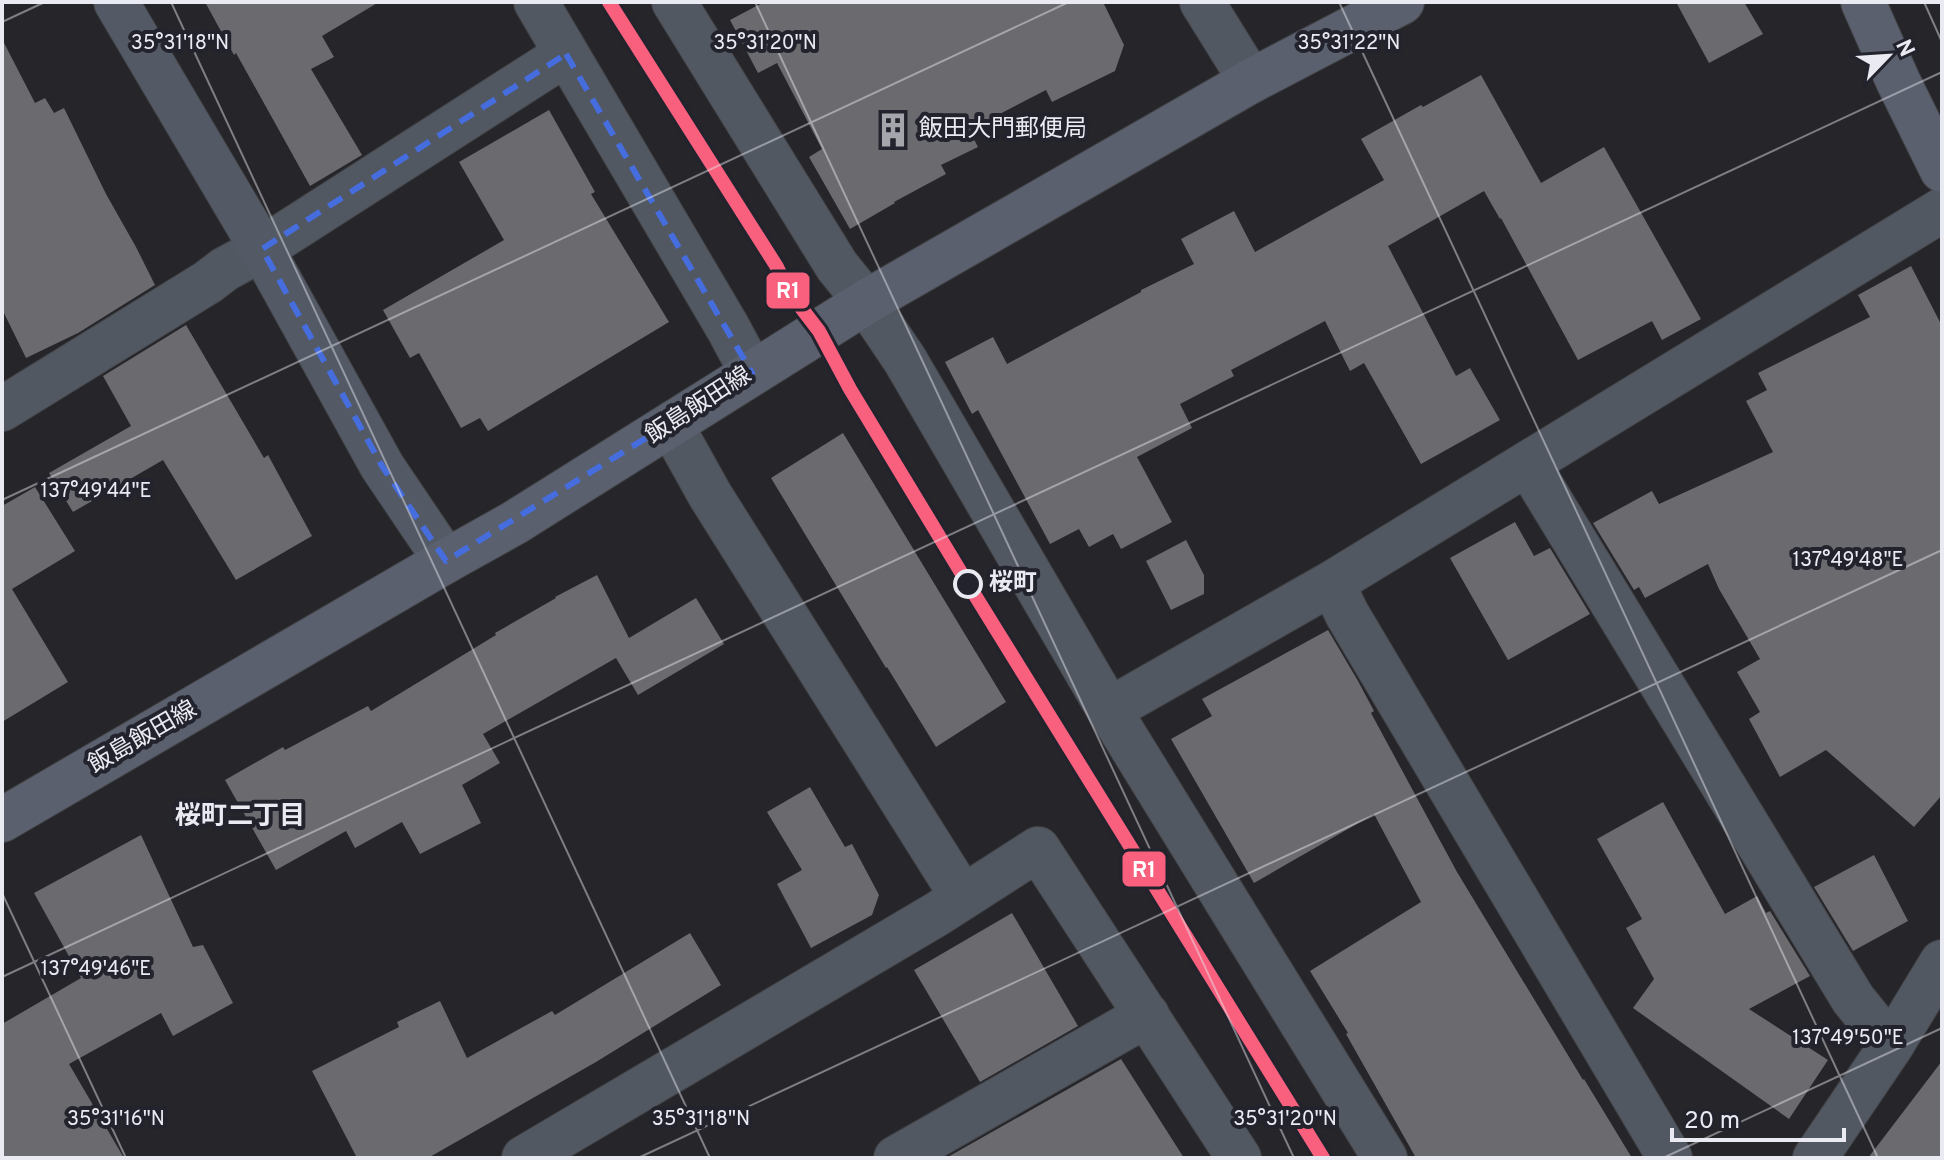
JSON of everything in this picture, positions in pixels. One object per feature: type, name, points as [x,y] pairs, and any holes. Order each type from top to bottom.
[{"type":"main road","name":"飯島飯田線","points":[[2,820],[514,523],[866,302],[1251,81],[1402,2]]},
{"type":"main road","points":[[1863,2],[1942,170]]},
{"type":"street","points":[[116,2],[262,249],[382,466],[446,561]]},
{"type":"street","points":[[536,2],[752,373]]},
{"type":"street","points":[[1202,2],[1251,81]]},
{"type":"street","points":[[681,4],[837,266],[866,302],[913,373],[1109,710],[1385,1158]]},
{"type":"street","points":[[2,409],[262,249],[566,54]]},
{"type":"street","points":[[1109,710],[1332,583],[1942,210]]},
{"type":"street","points":[[671,425],[710,495],[962,896]]},
{"type":"street","points":[[1528,464],[1853,999],[1891,1046]]},
{"type":"street","points":[[1332,583],[1347,614],[1670,1158]]},
{"type":"street","points":[[524,1158],[937,914],[1038,849],[1239,1158]]},
{"type":"street","points":[[1815,1158],[1891,1046],[1942,962]]},
{"type":"street","points":[[896,1158],[1147,1015]]},
{"type":"highlighted area","points":[[566,54],[752,373],[446,561],[382,466],[262,249]]},
{"type":"building","points":[[205,2],[379,2],[322,36],[334,57],[311,69],[362,155],[310,186]]},
{"type":"building","points":[[764,2],[1103,2],[1124,45],[1115,71],[1052,102],[1046,90],[969,130],[978,147],[941,165],[946,174],[850,229],[809,157],[822,149],[777,63],[758,73],[730,20]]},
{"type":"building","points":[[1676,2],[1744,2],[1763,34],[1709,63]]},
{"type":"building","points":[[2,39],[35,103],[45,98],[54,113],[64,108],[155,285],[78,333],[26,358],[2,309]]},
{"type":"building","points":[[1481,75],[1541,183],[1604,147],[1701,319],[1662,340],[1652,321],[1578,360],[1484,191],[1388,246],[1456,376],[1470,368],[1500,420],[1421,464],[1364,363],[1350,371],[1325,321],[1231,370],[1234,376],[1180,404],[1192,428],[1137,457],[1172,522],[1121,549],[1113,534],[1089,547],[1079,529],[1050,544],[978,410],[972,414],[945,362],[993,337],[1007,364],[1194,264],[1181,239],[1234,211],[1255,252],[1384,180],[1361,139]]},
{"type":"building","points":[[549,110],[595,192],[591,194],[669,322],[488,431],[480,418],[461,428],[419,353],[410,358],[383,310],[504,240],[459,162]]},
{"type":"building","points":[[1911,266],[1942,326],[1942,795],[1914,827],[1826,750],[1780,777],[1749,719],[1760,712],[1737,672],[1760,659],[1708,564],[1645,598],[1639,587],[1634,590],[1593,523],[1652,491],[1659,504],[1773,452],[1746,401],[1767,390],[1758,373],[1870,317],[1858,295]]},
{"type":"building","points":[[186,325],[264,458],[268,455],[312,536],[236,580],[163,460],[73,512],[49,473],[131,426],[103,376]]},
{"type":"building","points":[[843,433],[1006,702],[936,747],[771,478]]},
{"type":"building","points":[[35,487],[75,551],[12,589],[68,682],[2,722],[2,506]]},
{"type":"building","points":[[1515,522],[1534,556],[1550,548],[1590,614],[1508,660],[1450,558]]},
{"type":"building","points":[[1186,540],[1204,575],[1204,594],[1171,610],[1146,561]]},
{"type":"building","points":[[597,575],[629,638],[696,598],[724,644],[638,695],[616,658],[483,734],[500,763],[462,785],[481,823],[420,854],[402,822],[355,848],[346,831],[276,870],[225,780],[283,747],[285,750],[368,706],[371,711],[495,633]]},
{"type":"building","points":[[1328,630],[1374,711],[1371,713],[1457,872],[1632,1158],[1416,1158],[1348,1033],[1310,971],[1421,902],[1374,814],[1254,883],[1171,739],[1212,716],[1202,699]]},
{"type":"building","points":[[810,787],[845,847],[852,844],[879,895],[872,915],[811,948],[777,884],[802,870],[767,812]]},
{"type":"building","points":[[1663,802],[1725,914],[1757,896],[1766,913],[1770,911],[1810,976],[1749,1009],[1828,1060],[1789,1119],[1633,1008],[1654,979],[1626,928],[1642,919],[1597,839]]},
{"type":"building","points":[[141,835],[193,947],[203,945],[233,1003],[173,1036],[161,1013],[69,1064],[124,1158],[2,1158],[2,1024],[81,978],[34,893]]},
{"type":"building","points":[[1874,855],[1908,921],[1853,951],[1814,887]]},
{"type":"building","points":[[1012,913],[1078,1026],[980,1082],[914,970]]},
{"type":"building","points":[[690,933],[721,985],[596,1062],[428,1158],[357,1158],[312,1071],[399,1027],[397,1022],[440,1001],[467,1058],[552,1011],[555,1015]]},
{"type":"building","points":[[1121,1059],[1184,1158],[946,1158]]},
{"type":"building","points":[[1942,1061],[1942,1158],[1868,1158]]},
{"type":"transit line","name":"R1","points":[[609,2],[777,267],[789,292],[819,331],[850,389],[968,584],[1323,1158]]},
{"type":"place","name":"飯田大門郵便局","points":[[893,130]]},
{"type":"place","name":"桜町","points":[[968,584]]},
{"type":"district","name":"桜町二丁目","points":[[240,817]]}]
